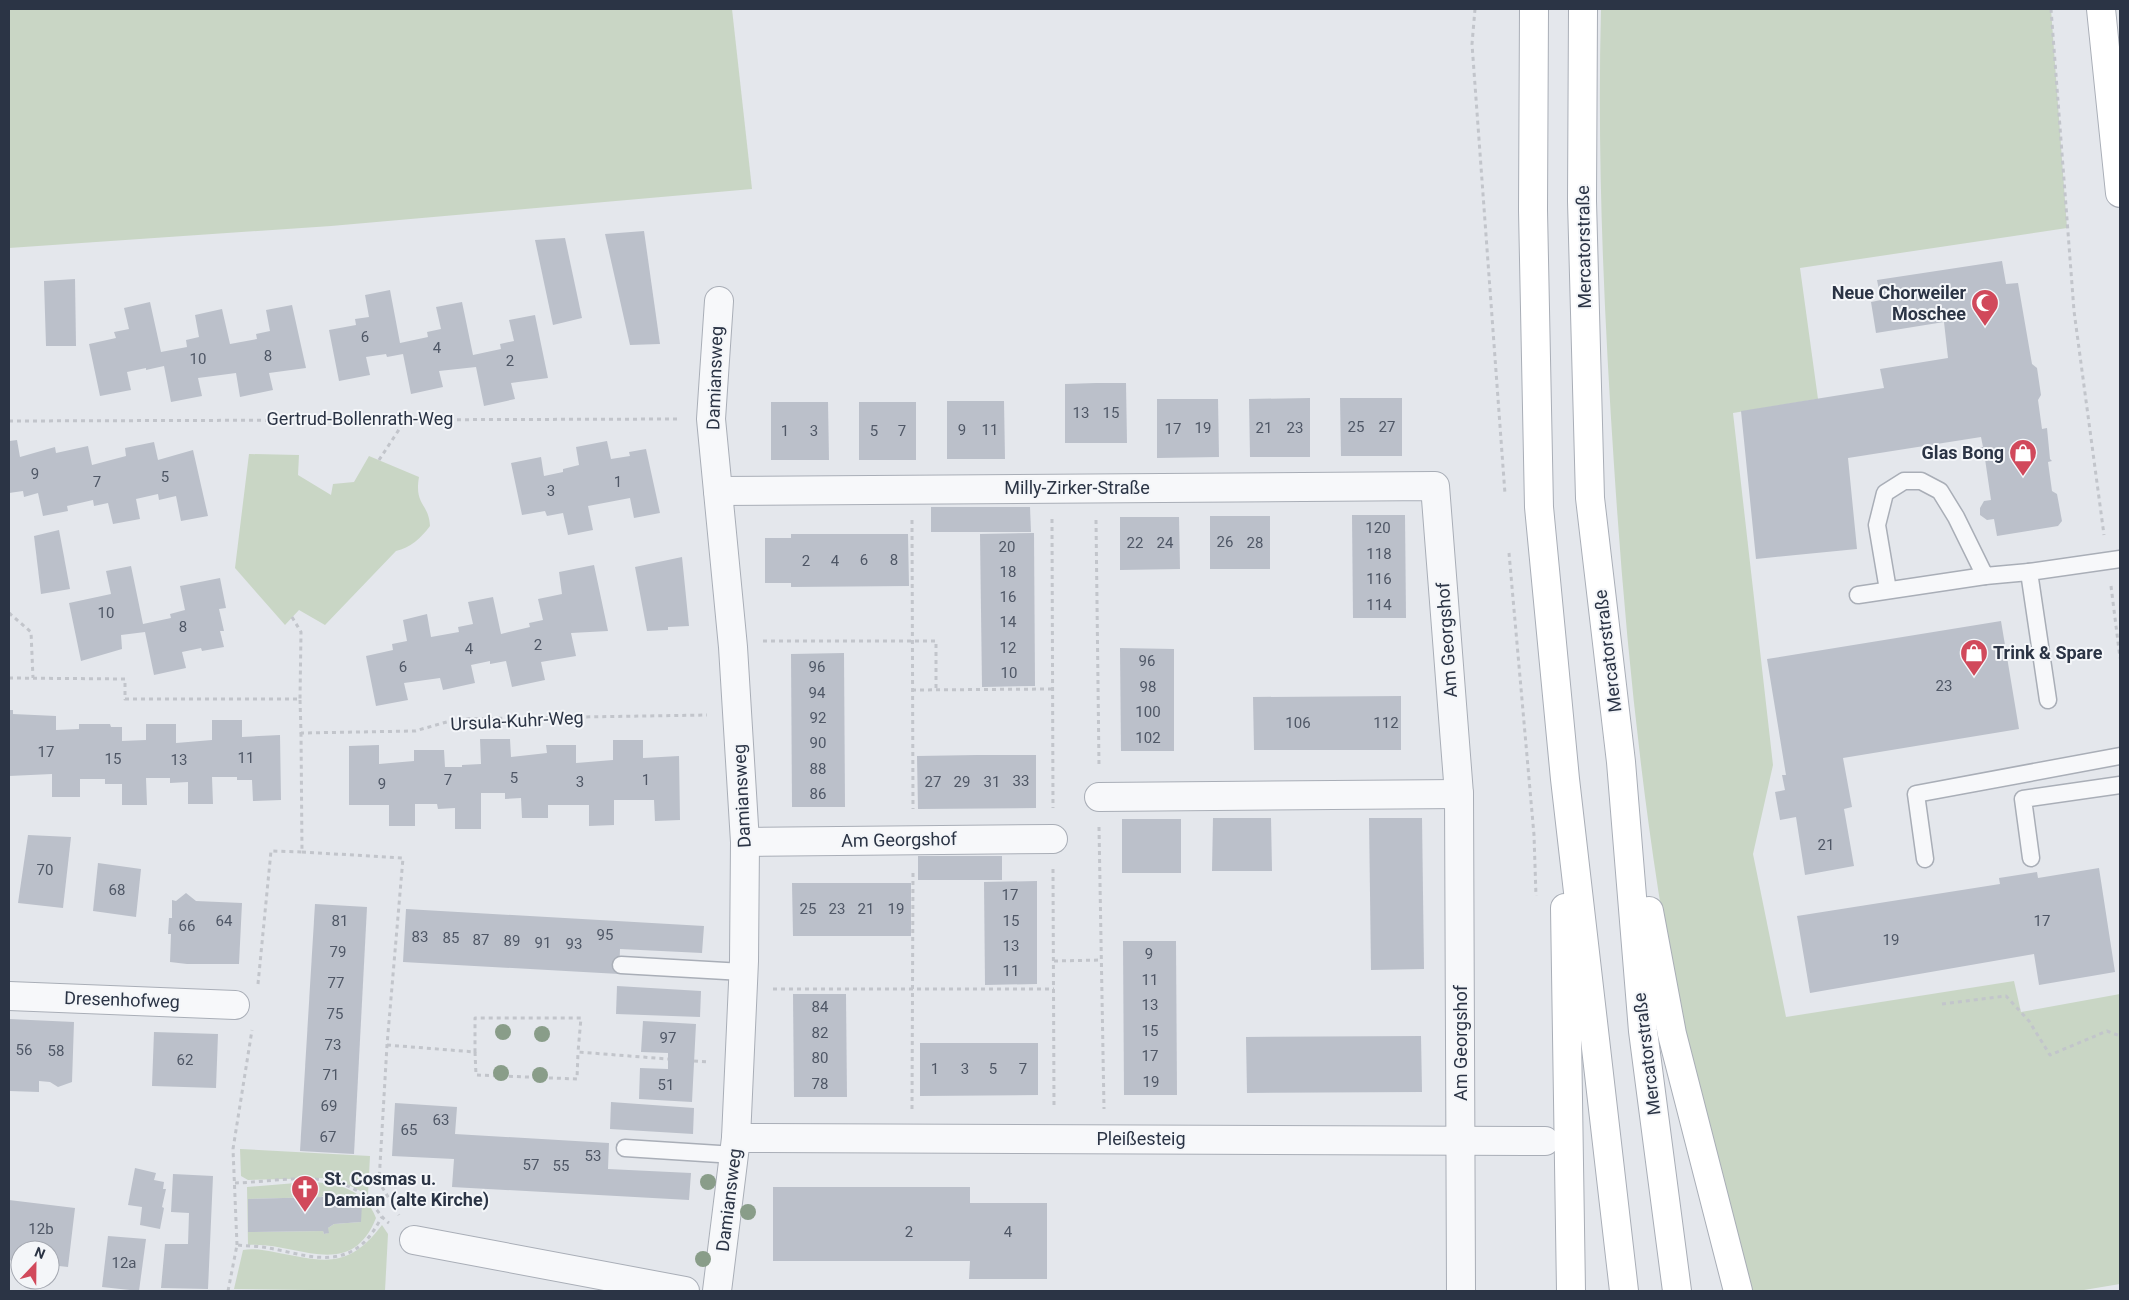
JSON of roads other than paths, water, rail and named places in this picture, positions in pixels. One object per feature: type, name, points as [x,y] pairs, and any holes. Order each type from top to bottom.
[{"type":"main road","points":[[1534,9],[1533,210],[1539,507],[1565,779],[1624,1291]]},
{"type":"main road","name":"Mercatorstraße","points":[[1583,9],[1582,201],[1590,498],[1621,762],[1643,1031],[1677,1291]]},
{"type":"main road","points":[[2101,9],[2120,193]]},
{"type":"main road","points":[[1621,762],[1672,1034],[1738,1291]]},
{"type":"main road","points":[[1565,779],[1565,911],[1571,1291]]},
{"type":"street","name":"Damiansweg","points":[[717,1291],[736,1146],[743,981],[744,842],[738,715],[711,419],[719,301]]},
{"type":"street","name":"Milly-Zirker-Straße","points":[[718,491],[1435,486]]},
{"type":"street","name":"Am Georgshof","points":[[1435,486],[1459,794],[1461,1291]]},
{"type":"street","points":[[1099,797],[1459,794]]},
{"type":"street","name":"Am Georgshof","points":[[744,842],[1053,839]]},
{"type":"street","name":"Dresenhofweg","points":[[9,996],[235,1005]]},
{"type":"street","name":"Pleißesteig","points":[[736,1146],[1054,1139],[1545,1141]]},
{"type":"street","points":[[414,1240],[685,1291]]},
{"type":"lane","points":[[1888,590],[1877,525],[1885,493],[1904,481],[1921,481],[1940,491],[1956,517],[1985,576]]},
{"type":"lane","points":[[1858,595],[1985,576],[2114,560]]},
{"type":"lane","points":[[2029,572],[2048,700]]},
{"type":"lane","points":[[1925,859],[1916,794],[2120,756]]},
{"type":"lane","points":[[2032,858],[2023,799],[2120,785]]},
{"type":"lane","points":[[621,965],[743,981]]},
{"type":"lane","points":[[625,1148],[736,1146]]},
{"type":"place","name":"Neue Chorweiler Moschee","points":[[1985,327]]},
{"type":"place","name":"Glas Bong","points":[[2023,477]]},
{"type":"place","name":"Trink & Spare","points":[[1974,677]]},
{"type":"place","name":"St. Cosmas u. Damian (alte Kirche)","points":[[305,1213]]}]
